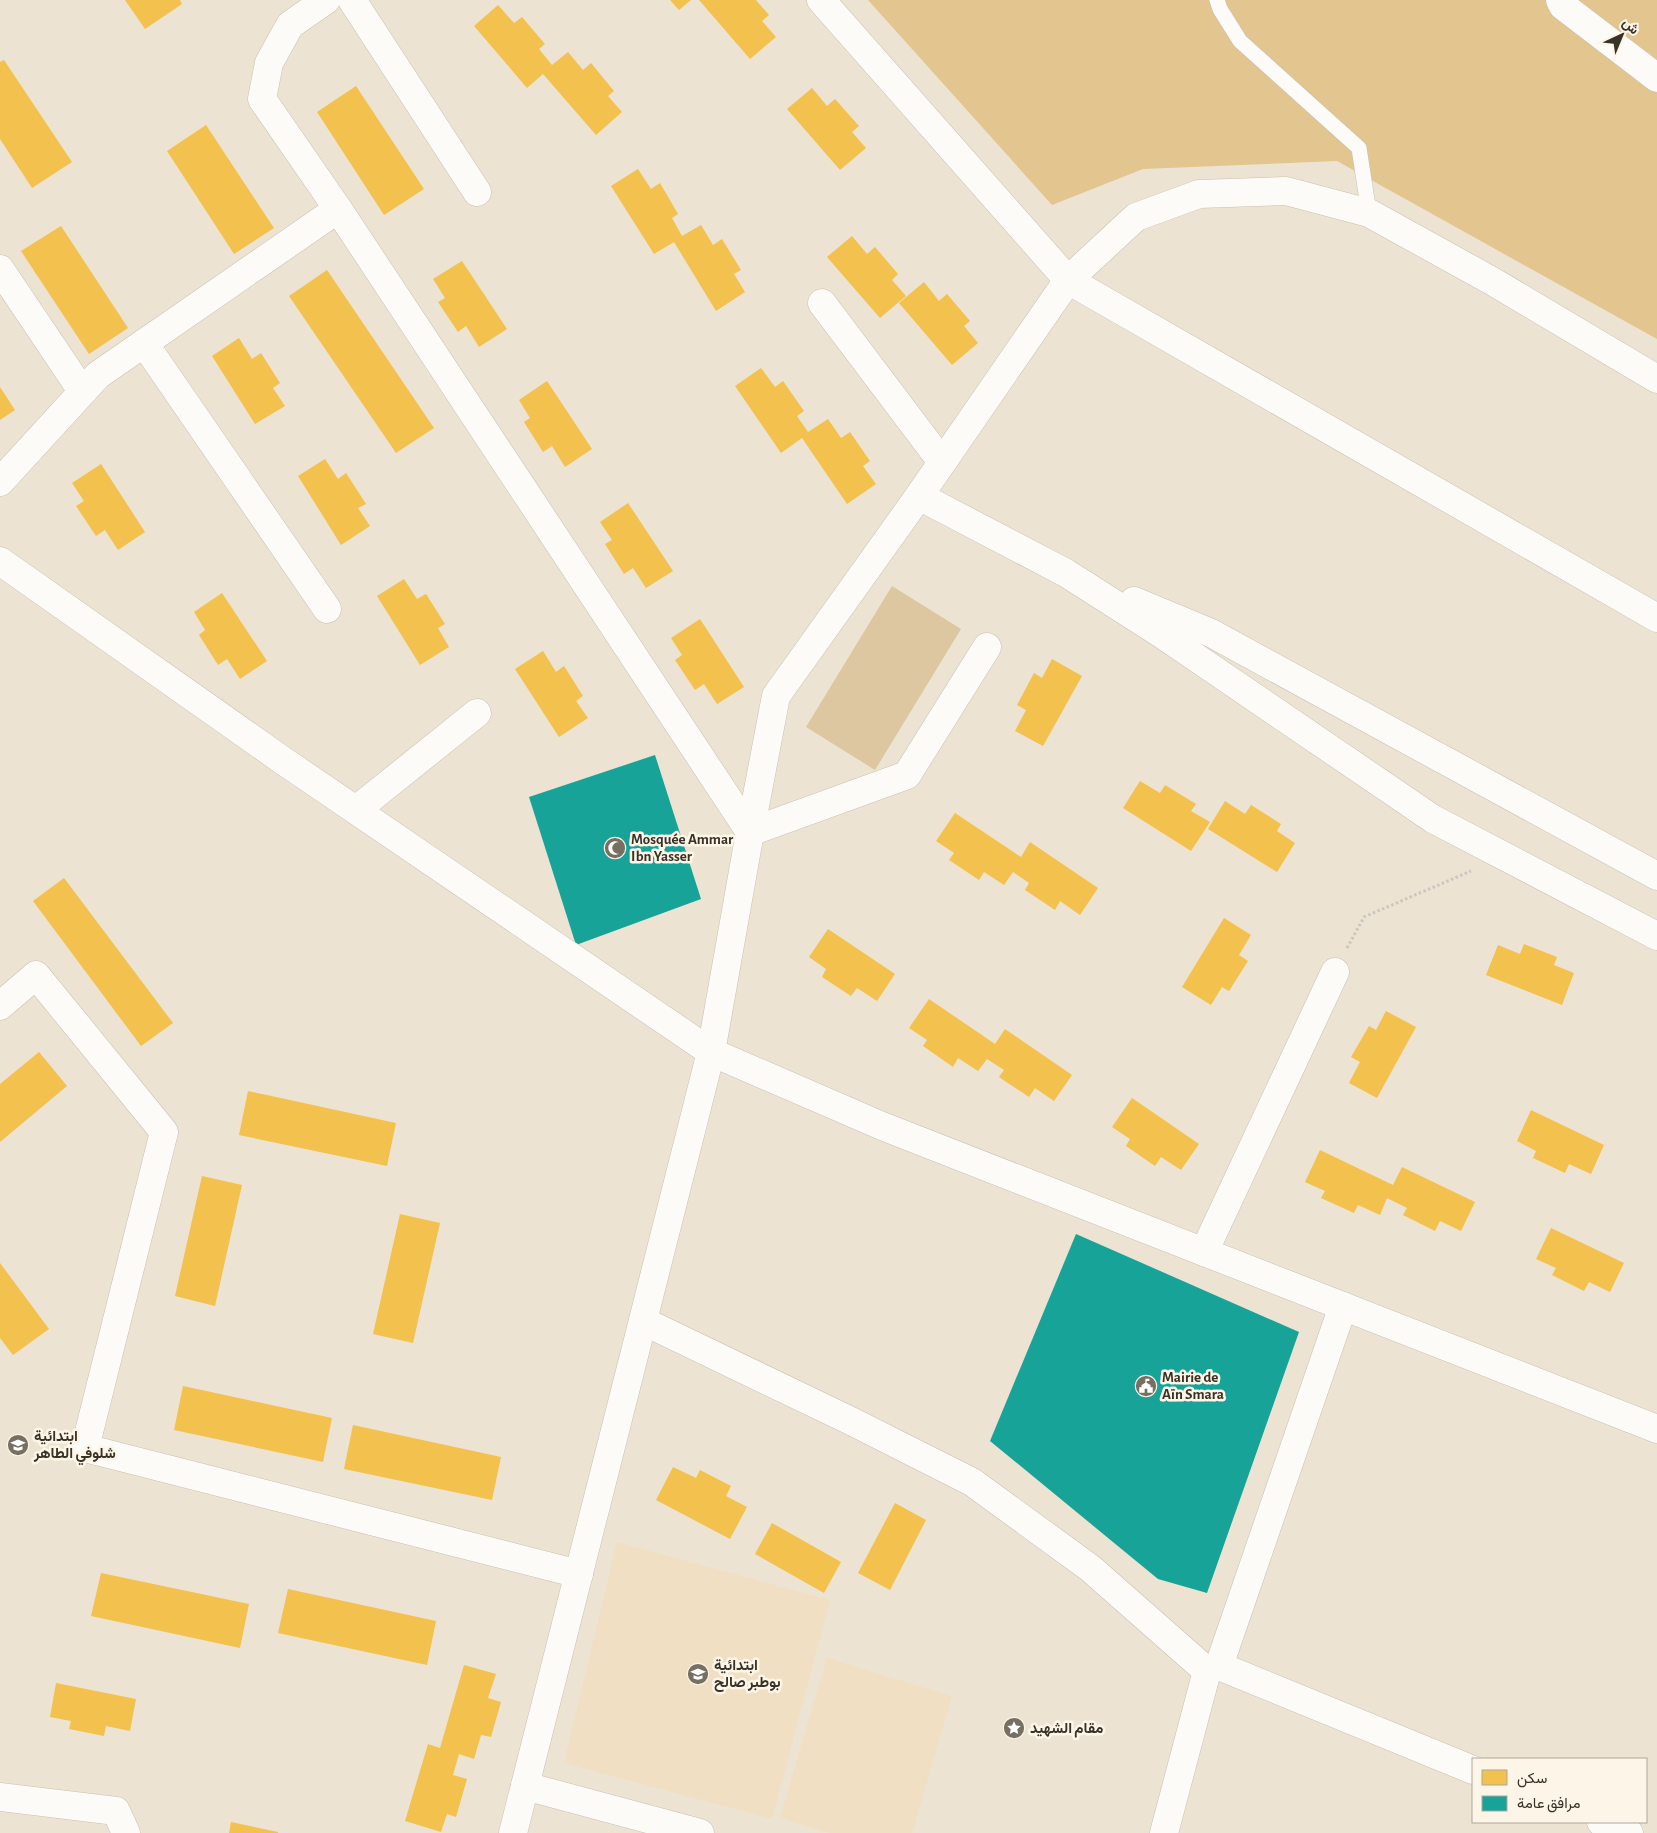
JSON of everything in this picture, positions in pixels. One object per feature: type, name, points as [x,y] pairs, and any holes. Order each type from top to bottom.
[{"type":"street","points":[[326,0],[290,24],[269,64],[262,100],[338,209],[750,832]]},
{"type":"street","points":[[352,0],[477,192]]},
{"type":"street","points":[[821,0],[1068,280],[1657,618]]},
{"type":"street","points":[[1560,0],[1564,6],[1657,78]]},
{"type":"street","points":[[513,1833],[711,1052],[776,696],[919,496],[1068,280],[1136,217],[1199,194],[1286,191],[1369,212],[1492,281],[1657,379]]},
{"type":"street","points":[[0,482],[98,375],[338,209]]},
{"type":"street","points":[[0,269],[82,391]]},
{"type":"street","points":[[822,303],[942,462]]},
{"type":"street","points":[[144,343],[327,609]]},
{"type":"street","points":[[919,496],[1066,573],[1160,633],[1433,819],[1657,936]]},
{"type":"street","points":[[1,565],[711,1052],[882,1126],[1657,1429]]},
{"type":"street","points":[[1066,573],[1211,633],[1657,876]]},
{"type":"street","points":[[750,832],[907,775],[987,647]]},
{"type":"street","points":[[356,810],[477,713]]},
{"type":"street","points":[[1204,1252],[1335,972]]},
{"type":"street","points":[[0,1006],[36,975],[164,1132],[85,1448],[578,1574]]},
{"type":"street","points":[[1164,1833],[1213,1668],[1343,1306]]},
{"type":"street","points":[[642,1321],[851,1421],[972,1482],[1090,1568],[1213,1668],[1472,1770]]},
{"type":"street","points":[[525,1786],[700,1833]]},
{"type":"street","points":[[0,1797],[116,1811],[126,1833]]},
{"type":"street","points":[[1604,1823],[1629,1833]]},
{"type":"lane","points":[[1218,0],[1220,9],[1240,41],[1359,148],[1369,212]]},
{"type":"path","points":[[1335,972],[1364,917],[1505,857]]},
{"type":"shaded area","points":[[868,0],[1657,0],[1657,339],[1337,161],[1143,169],[1052,205]]},
{"type":"shaded area","points":[[892,586],[961,629],[875,770],[806,727]]},
{"type":"shaded area","name":"ابتدائية بوطبر صالح","points":[[617,1542],[830,1600],[772,1819],[564,1763]]},
{"type":"shaded area","points":[[827,1658],[952,1696],[912,1833],[830,1833],[780,1818]]},
{"type":"building: سكن","points":[[125,0],[180,0],[182,4],[145,29]]},
{"type":"building: سكن","points":[[670,0],[691,0],[679,10]]},
{"type":"building: سكن","points":[[699,0],[756,0],[769,15],[762,21],[776,37],[750,59]]},
{"type":"building: سكن","points":[[498,5],[514,23],[522,17],[545,44],[539,49],[552,65],[568,52],[583,70],[591,63],[614,91],[608,96],[622,112],[596,135],[543,74],[527,88],[474,26]]},
{"type":"building: سكن","points":[[4,60],[72,162],[32,188],[0,139],[0,62]]},
{"type":"building: سكن","points":[[356,86],[424,189],[384,215],[317,112]]},
{"type":"building: سكن","points":[[812,88],[827,106],[835,99],[859,126],[852,132],[866,148],[840,170],[787,109]]},
{"type":"building: سكن","points":[[206,125],[274,228],[234,254],[167,151]]},
{"type":"building: سكن","points":[[638,169],[651,189],[660,183],[678,214],[672,218],[682,236],[701,225],[713,245],[722,239],[741,270],[734,274],[745,292],[716,311],[674,242],[654,254],[611,186]]},
{"type":"building: سكن","points":[[61,226],[128,328],[89,354],[21,251]]},
{"type":"building: سكن","points":[[852,236],[867,254],[875,247],[898,274],[892,280],[906,296],[880,318],[827,257]]},
{"type":"building: سكن","points":[[462,261],[507,329],[479,347],[466,326],[458,332],[438,302],[445,298],[433,279]]},
{"type":"building: سكن","points":[[327,270],[434,428],[396,453],[289,296]]},
{"type":"building: سكن","points":[[924,282],[939,301],[947,294],[970,321],[964,326],[978,343],[952,365],[899,303]]},
{"type":"building: سكن","points":[[239,338],[252,359],[261,353],[280,383],[273,388],[285,406],[255,424],[212,356]]},
{"type":"building: سكن","points":[[761,368],[775,387],[783,381],[804,411],[797,416],[808,432],[828,419],[841,438],[850,432],[870,461],[863,466],[876,484],[847,504],[802,438],[781,453],[735,386]]},
{"type":"building: سكن","points":[[547,381],[592,449],[565,467],[552,446],[543,452],[524,422],[530,418],[519,400]]},
{"type":"building: سكن","points":[[0,387],[15,410],[0,420]]},
{"type":"building: سكن","points":[[325,459],[338,479],[346,473],[366,504],[358,508],[370,526],[341,545],[298,476]]},
{"type":"building: سكن","points":[[101,464],[145,532],[118,550],[105,530],[96,536],[76,506],[84,501],[72,483]]},
{"type":"building: سكن","points":[[628,503],[673,571],[646,588],[633,568],[624,574],[605,544],[612,540],[600,522]]},
{"type":"building: سكن","points":[[404,579],[417,599],[426,594],[445,624],[438,628],[449,647],[420,665],[377,596]]},
{"type":"building: سكن","points":[[222,593],[267,661],[240,679],[227,659],[218,665],[199,635],[205,630],[194,612]]},
{"type":"building: سكن","points":[[700,619],[744,687],[717,704],[704,684],[695,690],[675,660],[682,655],[671,638]]},
{"type":"building: سكن","points":[[543,651],[556,672],[564,666],[583,696],[576,701],[588,718],[559,737],[515,669]]},
{"type":"building: سكن","points":[[1052,659],[1082,676],[1043,746],[1015,731],[1026,710],[1017,705],[1034,673],[1042,678]]},
{"type":"building: سكن","points":[[1140,781],[1160,793],[1165,785],[1196,804],[1191,811],[1210,822],[1191,851],[1123,808]]},
{"type":"building: سكن","points":[[1225,801],[1245,814],[1251,805],[1281,824],[1277,831],[1295,843],[1277,872],[1208,829]]},
{"type":"building: سكن","points":[[955,813],[1021,857],[1030,842],[1098,888],[1080,915],[1060,901],[1055,910],[1025,890],[1029,883],[1013,872],[1004,885],[984,872],[979,880],[949,860],[954,853],[936,841]]},
{"type":"building: سكن","points":[[64,878],[173,1023],[141,1046],[33,901]]},
{"type":"building: سكن","points":[[1224,918],[1251,935],[1239,955],[1248,961],[1229,991],[1222,987],[1211,1005],[1182,987]]},
{"type":"building: سكن","points":[[828,929],[895,974],[877,1001],[857,988],[851,996],[822,977],[826,969],[809,957]]},
{"type":"building: سكن","points":[[1524,944],[1557,957],[1554,965],[1574,973],[1562,1005],[1486,975],[1498,945],[1520,954]]},
{"type":"building: سكن","points":[[929,999],[995,1044],[1005,1029],[1072,1075],[1054,1101],[1035,1088],[1029,1097],[999,1077],[1004,1070],[987,1059],[978,1071],[958,1058],[953,1067],[923,1046],[927,1040],[909,1028]]},
{"type":"building: سكن","points":[[1386,1011],[1416,1027],[1377,1098],[1349,1083],[1360,1062],[1351,1057],[1369,1026],[1376,1030]]},
{"type":"building: سكن","points":[[39,1052],[67,1086],[0,1142],[0,1084]]},
{"type":"building: سكن","points":[[248,1091],[396,1123],[387,1166],[239,1135]]},
{"type":"building: سكن","points":[[1132,1098],[1199,1144],[1181,1170],[1161,1157],[1155,1166],[1126,1146],[1130,1139],[1112,1127]]},
{"type":"building: سكن","points":[[1531,1110],[1604,1145],[1591,1174],[1569,1164],[1565,1173],[1533,1158],[1536,1151],[1517,1141]]},
{"type":"building: سكن","points":[[1320,1150],[1393,1185],[1402,1167],[1475,1202],[1461,1231],[1440,1221],[1435,1231],[1403,1215],[1407,1208],[1387,1198],[1380,1215],[1358,1205],[1354,1213],[1321,1198],[1325,1191],[1305,1182]]},
{"type":"building: سكن","points":[[202,1176],[242,1185],[215,1306],[175,1296]]},
{"type":"building: سكن","points":[[400,1214],[440,1223],[413,1343],[373,1334]]},
{"type":"building: سكن","points":[[1551,1228],[1624,1263],[1610,1292],[1589,1282],[1584,1291],[1552,1275],[1556,1268],[1536,1259]]},
{"type":"building: سكن","points":[[0,1263],[49,1329],[13,1355],[0,1338]]},
{"type":"building: سكن","points":[[183,1386],[332,1418],[323,1462],[174,1430]]},
{"type":"building: سكن","points":[[353,1425],[501,1457],[492,1500],[344,1469]]},
{"type":"building: سكن","points":[[673,1467],[696,1478],[700,1470],[731,1486],[726,1496],[747,1507],[730,1539],[656,1500]]},
{"type":"building: سكن","points":[[895,1503],[926,1520],[890,1590],[858,1573]]},
{"type":"building: سكن","points":[[772,1523],[841,1562],[824,1593],[755,1554]]},
{"type":"building: سكن","points":[[101,1573],[249,1604],[240,1648],[91,1616]]},
{"type":"building: سكن","points":[[288,1589],[436,1621],[427,1665],[278,1633]]},
{"type":"building: سكن","points":[[464,1665],[496,1674],[488,1698],[501,1702],[491,1737],[481,1735],[474,1759],[459,1754],[453,1775],[467,1779],[456,1817],[447,1814],[441,1832],[405,1821],[428,1744],[440,1748]]},
{"type":"building: سكن","points":[[56,1683],[136,1699],[130,1731],[106,1726],[104,1736],[69,1729],[71,1721],[50,1717]]},
{"type":"building: سكن","points":[[231,1822],[278,1832],[278,1833],[229,1833]]},
{"type":"building: مرافق عامة","name":"Mosquée Ammar Ibn Yasser","points":[[655,755],[701,899],[576,945],[529,797]]},
{"type":"building: مرافق عامة","name":"Mairie de Aïn Smara","points":[[1076,1234],[1299,1332],[1207,1593],[1158,1579],[990,1441]]},
{"type":"place","name":"Mosquée Ammar Ibn Yasser","points":[[615,848]]},
{"type":"place","name":"Mairie de Aïn Smara","points":[[1146,1386]]},
{"type":"place","name":"ابتدائية شلوفي الطاهر","points":[[18,1445]]},
{"type":"place","name":"ابتدائية بوطبر صالح","points":[[698,1674]]},
{"type":"place","name":"مقام الشهيد","points":[[1014,1728]]}]
